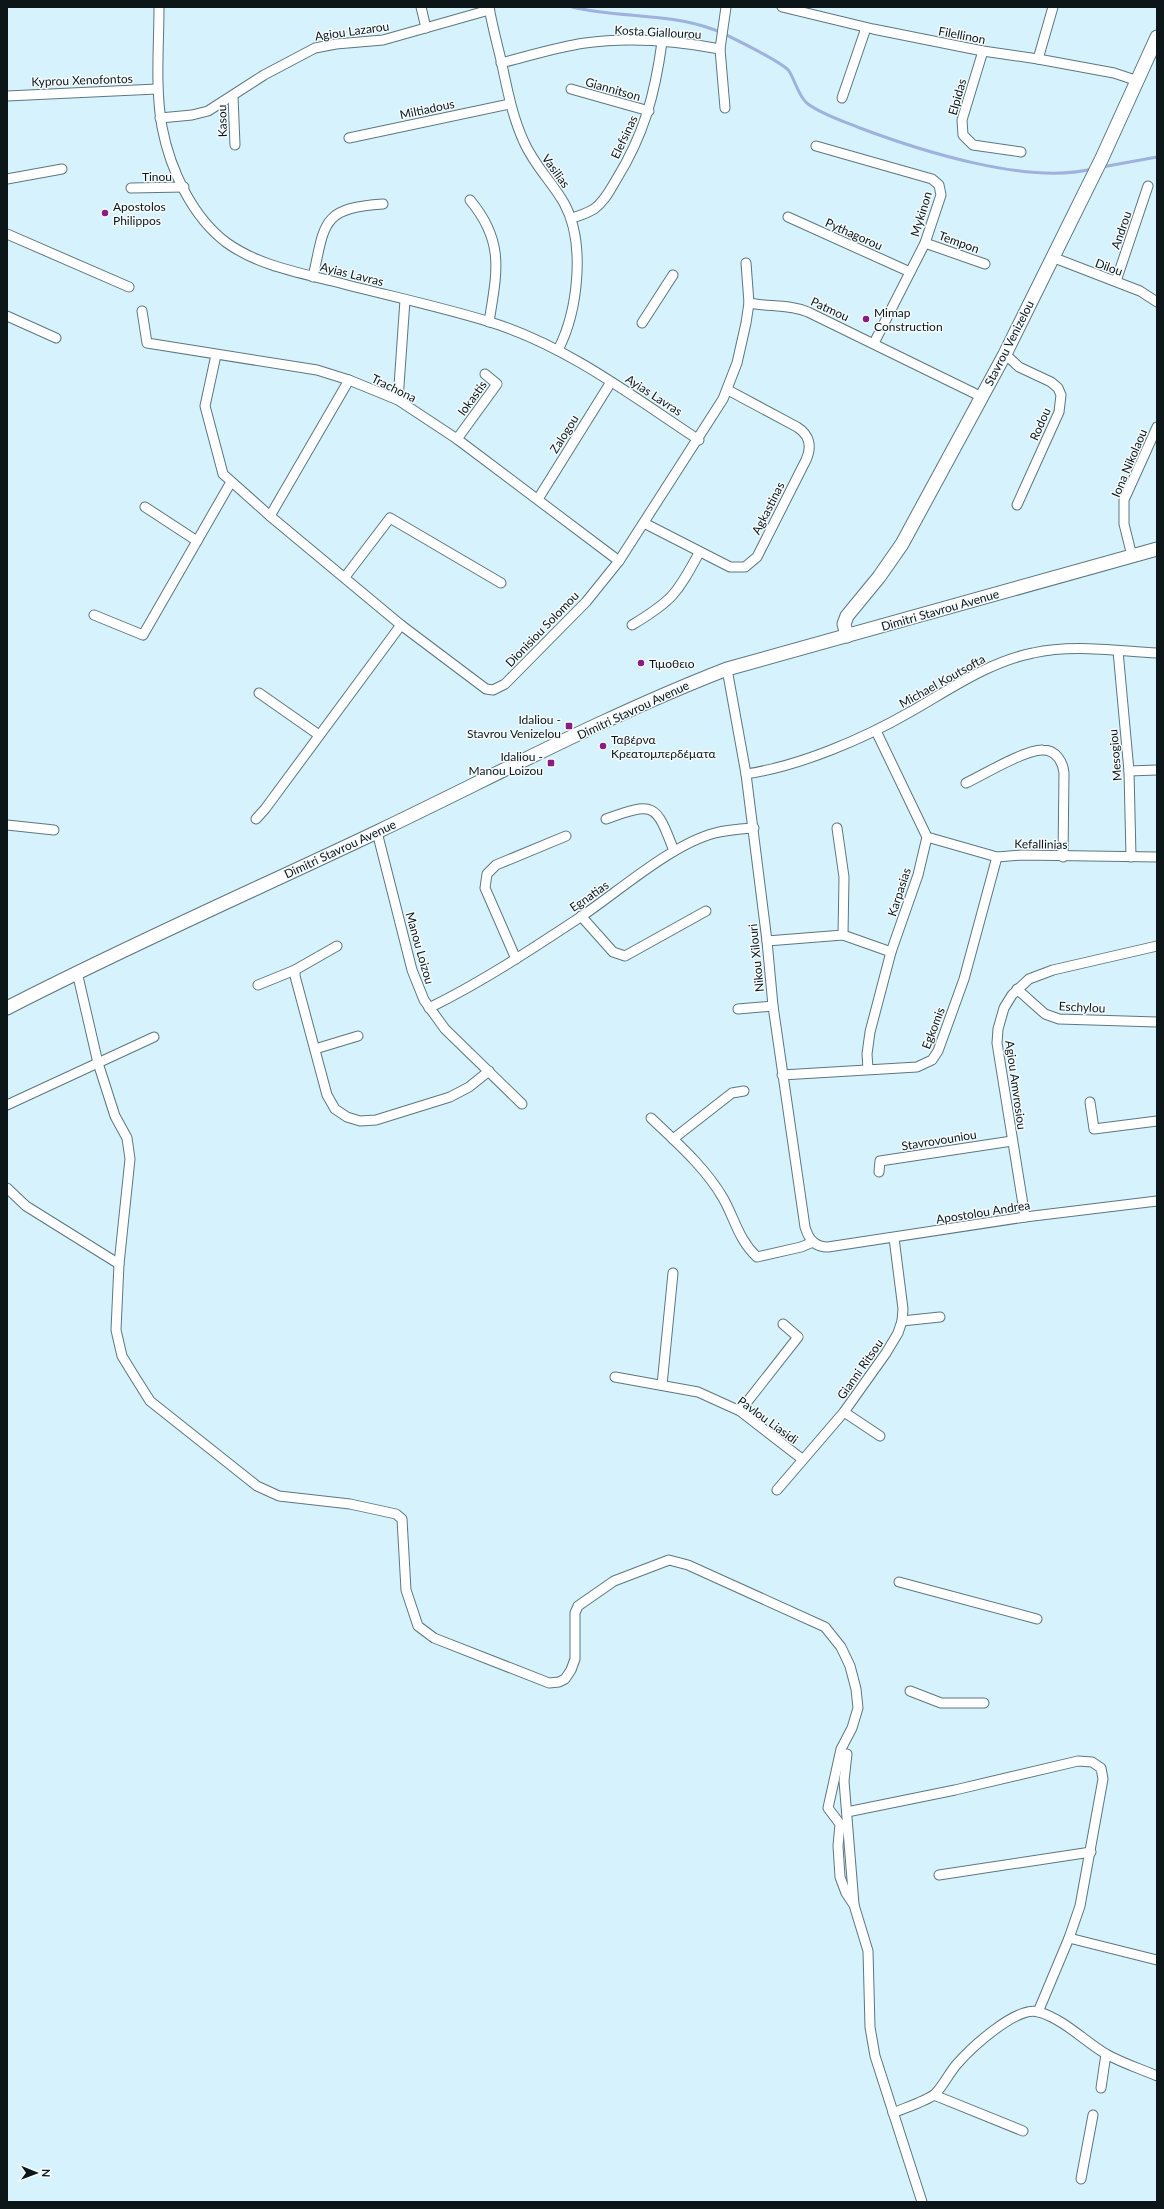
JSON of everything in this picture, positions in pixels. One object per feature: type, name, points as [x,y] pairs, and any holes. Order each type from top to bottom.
[{"type":"main road","name":"Stavrou Venizelou","points":[[847,636],[844,624],[847,616],[880,577],[898,550],[1005,354],[1102,158],[1157,37]]},
{"type":"main road","name":"Dimitri Stavrou Avenue","points":[[7,1008],[77,972],[377,832],[669,692],[727,669],[1157,549]]},
{"type":"street","name":"Ayias Lavras","points":[[159,7],[157,89],[160,118],[166,146],[193,205],[204,220],[233,247],[265,262],[313,277],[489,322],[558,350],[611,382],[699,440]]},
{"type":"street","points":[[421,7],[426,28]]},
{"type":"street","points":[[725,108],[720,49],[726,7]]},
{"type":"street","name":"Filellinon","points":[[782,7],[812,10],[866,28],[983,52],[1038,59],[1114,73],[1138,81]]},
{"type":"street","points":[[1038,59],[1054,7]]},
{"type":"street","name":"Agiou Lazarou","points":[[160,118],[201,113],[315,48],[336,44],[383,40],[489,9]]},
{"type":"street","name":"Vasilias","points":[[489,9],[510,104],[519,130],[531,157],[560,196],[572,218],[577,254],[576,282],[569,319],[558,350]]},
{"type":"street","points":[[842,98],[866,28]]},
{"type":"street","name":"Kosta Giallourou","points":[[501,63],[586,43],[619,41],[662,42],[720,49]]},
{"type":"street","name":"Elefsinas","points":[[572,218],[594,208],[608,194],[630,157],[649,111],[658,75],[662,42]]},
{"type":"street","name":"Elpidas","points":[[983,52],[962,120],[963,135],[973,145],[1021,152]]},
{"type":"street","name":"Kyprou Xenofontos","points":[[7,96],[157,89]]},
{"type":"street","name":"Giannitson","points":[[571,89],[649,111]]},
{"type":"street","name":"Kasou","points":[[233,96],[235,146]]},
{"type":"street","name":"Miltiadous","points":[[349,138],[510,104]]},
{"type":"street","name":"Mykinon","points":[[816,146],[936,182],[941,189],[941,195],[925,243],[874,343]]},
{"type":"street","points":[[7,179],[62,170]]},
{"type":"street","name":"Androu","points":[[1116,281],[1148,186]]},
{"type":"street","name":"Tinou","points":[[131,188],[184,188]]},
{"type":"street","points":[[470,200],[490,230],[496,250],[489,322]]},
{"type":"street","points":[[313,277],[323,235],[332,219],[340,212],[352,207],[383,204]]},
{"type":"street","name":"Pythagorou","points":[[788,217],[910,272]]},
{"type":"street","points":[[7,234],[129,287]]},
{"type":"street","name":"Tempon","points":[[925,243],[985,264]]},
{"type":"street","name":"Dilou","points":[[1052,257],[1140,291],[1157,302]]},
{"type":"street","name":"Dionisiou Solomou","points":[[216,355],[205,406],[222,474],[401,625],[486,689],[493,690],[504,684],[586,602],[619,561],[699,440],[728,390],[739,356],[749,303],[746,263]]},
{"type":"street","points":[[642,323],[673,275]]},
{"type":"street","points":[[398,400],[405,300]]},
{"type":"street","name":"Patmou","points":[[749,303],[801,309],[874,343],[982,397]]},
{"type":"street","name":"Trachona","points":[[142,311],[147,343],[317,370],[349,380],[398,400],[457,439],[619,561]]},
{"type":"street","points":[[7,316],[56,338]]},
{"type":"street","name":"Rodou","points":[[1005,354],[1019,367],[1051,382],[1058,388],[1061,395],[1058,412],[1017,505]]},
{"type":"street","name":"Iokastis","points":[[457,439],[498,384],[485,374]]},
{"type":"street","points":[[270,516],[349,380]]},
{"type":"street","name":"Zalogou","points":[[538,499],[611,382]]},
{"type":"street","name":"Agkastinas","points":[[644,524],[699,553],[730,567],[741,568],[752,563],[757,557],[809,452],[808,440],[802,430],[728,390]]},
{"type":"street","name":"Iona Nikolaou","points":[[1132,556],[1124,524],[1123,506],[1128,490],[1154,440],[1157,427]]},
{"type":"street","points":[[94,615],[142,635],[232,482]]},
{"type":"street","points":[[145,507],[197,541]]},
{"type":"street","points":[[345,577],[390,518],[501,583]]},
{"type":"street","points":[[632,625],[661,608],[671,599],[680,588],[699,553]]},
{"type":"street","points":[[256,819],[265,809],[401,625]]},
{"type":"street","name":"Michael Koutsofta","points":[[746,774],[781,768],[876,731],[980,672],[1011,659],[1034,652],[1056,649],[1157,653]]},
{"type":"street","name":"Mesogiou","points":[[1118,651],[1129,771],[1131,857]]},
{"type":"street","name":"Nikou Xilouri","points":[[727,669],[754,828],[782,1075],[805,1228],[813,1242]]},
{"type":"street","points":[[259,693],[319,735]]},
{"type":"street","points":[[876,731],[927,837]]},
{"type":"street","points":[[966,783],[1032,752],[1047,750],[1056,755],[1062,762],[1064,773],[1063,857]]},
{"type":"street","points":[[1129,771],[1157,770]]},
{"type":"street","points":[[606,819],[635,809],[647,808],[654,811],[662,820],[674,851]]},
{"type":"street","points":[[7,825],[54,830]]},
{"type":"street","name":"Egnatias","points":[[429,1008],[485,979],[581,916],[674,851],[715,833],[754,828]]},
{"type":"street","points":[[837,828],[844,878],[844,935]]},
{"type":"street","name":"Manou Loizou","points":[[377,832],[412,970],[429,1008],[445,1029],[522,1104]]},
{"type":"street","points":[[516,958],[486,891],[484,885],[487,874],[496,866],[566,836]]},
{"type":"street","name":"Kefallinias","points":[[927,837],[997,857],[1157,857]]},
{"type":"street","name":"Karpasias","points":[[868,1069],[867,1054],[870,1032],[891,952],[918,875],[927,837]]},
{"type":"street","name":"Egkomis","points":[[782,1075],[917,1067],[928,1063],[936,1056],[964,979],[997,857]]},
{"type":"street","points":[[581,916],[613,952],[625,956],[706,911]]},
{"type":"street","points":[[767,941],[844,935],[891,952]]},
{"type":"street","points":[[258,985],[295,970],[337,946]]},
{"type":"street","name":"Agiou Amvrosiou","points":[[1024,1217],[997,1036],[1004,1008],[1016,990],[1029,979],[1044,972],[1157,946]]},
{"type":"street","points":[[295,970],[295,976],[327,1095],[336,1108],[347,1117],[360,1121],[376,1120],[450,1096],[469,1087],[489,1071]]},
{"type":"street","points":[[77,972],[98,1063],[115,1116],[128,1138],[130,1159],[119,1264],[116,1330],[122,1356],[150,1401],[257,1486],[279,1496],[350,1504],[396,1514],[402,1519],[404,1532],[406,1590],[418,1626],[434,1638],[526,1675],[549,1683],[559,1682],[565,1678],[575,1659],[575,1613],[578,1606],[614,1581],[669,1560],[688,1565],[825,1627],[841,1647],[856,1688],[858,1708],[852,1728],[841,1749],[828,1808],[844,1832],[854,1905],[868,1951],[870,2027],[874,2049],[922,2202]]},
{"type":"street","name":"Eschylou","points":[[1016,990],[1041,1012],[1059,1019],[1157,1022]]},
{"type":"street","points":[[738,1009],[773,1006]]},
{"type":"street","points":[[315,1049],[358,1036]]},
{"type":"street","points":[[7,1105],[154,1037]]},
{"type":"street","points":[[673,1139],[732,1093],[744,1091]]},
{"type":"street","points":[[1090,1102],[1094,1130],[1157,1121]]},
{"type":"street","points":[[651,1118],[691,1157],[723,1198],[746,1246],[757,1256],[801,1247],[813,1242]]},
{"type":"street","name":"Stavrovouniou","points":[[879,1172],[880,1161],[1012,1141]]},
{"type":"street","points":[[7,1188],[26,1206],[119,1264]]},
{"type":"street","name":"Apostolou Andrea","points":[[813,1242],[820,1246],[828,1246],[894,1238],[1024,1217],[1157,1202]]},
{"type":"street","name":"Gianni Ritsou","points":[[777,1490],[802,1459],[844,1412],[891,1347],[902,1322],[902,1302],[894,1238]]},
{"type":"street","points":[[662,1385],[673,1273]]},
{"type":"street","points":[[902,1322],[940,1317]]},
{"type":"street","points":[[740,1411],[798,1337],[783,1324]]},
{"type":"street","name":"Pavlou Liasidi","points":[[615,1377],[698,1392],[740,1411],[802,1459]]},
{"type":"street","points":[[844,1412],[880,1436]]},
{"type":"street","points":[[899,1582],[1037,1619]]},
{"type":"street","points":[[910,1691],[941,1703],[984,1703]]},
{"type":"street","points":[[844,1832],[848,1812],[844,1781],[847,1754]]},
{"type":"street","points":[[848,1812],[954,1790],[1078,1761],[1092,1762],[1101,1768],[1103,1780],[1080,1906],[1069,1938],[1038,2012]]},
{"type":"street","points":[[939,1875],[1091,1852]]},
{"type":"street","points":[[1069,1938],[1157,1960]]},
{"type":"street","points":[[893,2113],[934,2095],[957,2064],[983,2040],[1015,2016],[1028,2012],[1038,2012],[1076,2031],[1106,2054],[1157,2076]]},
{"type":"street","points":[[1101,2088],[1106,2054]]},
{"type":"street","points":[[934,2095],[1023,2131]]},
{"type":"street","points":[[1081,2179],[1093,2115]]},
{"type":"waterway","points":[[572,7],[607,13],[678,20],[712,29],[752,48],[784,67],[789,71],[802,98],[814,108],[833,118],[913,146],[975,163],[1037,173],[1066,173],[1092,169]]},
{"type":"waterway","points":[[1102,167],[1157,157]]},
{"type":"place","name":"Apostolos Philippos","points":[[105,213]]},
{"type":"place","name":"Mimap Construction","points":[[866,319]]},
{"type":"place","name":"Τιμοθειο","points":[[641,663]]},
{"type":"place","name":"Idaliou - Stavrou Venizelou","points":[[569,726]]},
{"type":"place","name":"Ταβέρνα Κρεατομπερδέματα","points":[[603,746]]},
{"type":"place","name":"Idaliou - Manou Loizou","points":[[551,763]]}]
